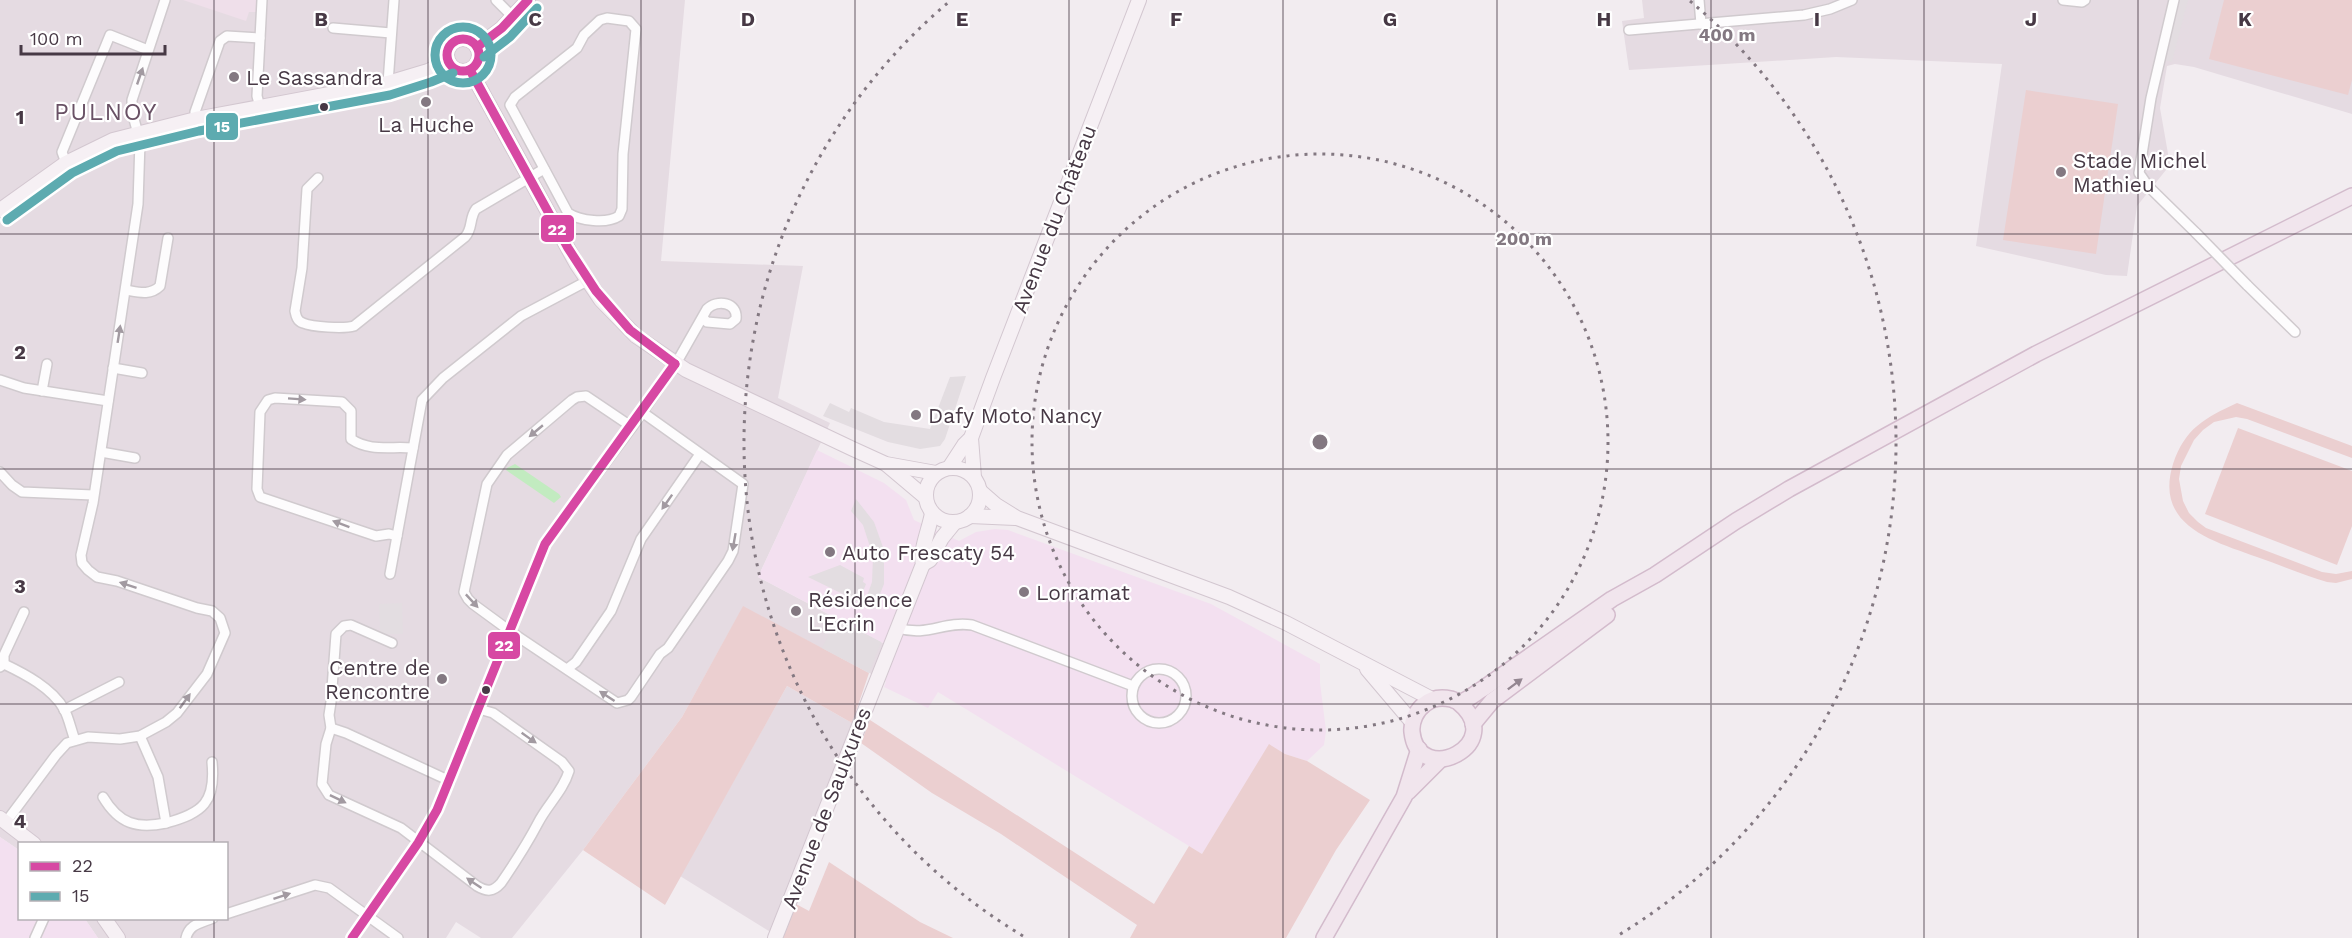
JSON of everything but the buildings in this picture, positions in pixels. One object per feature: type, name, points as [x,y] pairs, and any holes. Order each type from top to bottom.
[{"type":"main road","points":[[1458,702],[1484,688],[1612,599],[1655,575],[1744,515],[1928,412],[2113,314],[2352,196]]},
{"type":"main road","points":[[1473,724],[1491,701],[1617,607],[1655,575]]},
{"type":"main road","points":[[1432,699],[1450,699],[1458,702],[1470,715],[1473,724],[1473,735],[1469,745],[1452,758],[1440,760],[1433,758],[1419,749],[1412,732],[1412,722],[1416,712],[1432,699]]},
{"type":"main road","points":[[1324,938],[1404,797],[1419,749]]},
{"type":"main road","points":[[1404,797],[1440,760]]},
{"type":"street","points":[[33,842],[3,820],[67,743],[88,737],[120,739],[140,736],[166,722],[177,713],[207,674],[225,633],[223,624],[212,611],[177,602],[117,581],[97,577],[82,563],[81,555],[101,452],[138,204],[141,147],[132,112],[132,100],[165,0]]},
{"type":"street","points":[[261,107],[256,96],[262,0]]},
{"type":"street","points":[[388,83],[394,0]]},
{"type":"street","points":[[496,0],[513,17]]},
{"type":"street","points":[[477,47],[494,35],[528,0]]},
{"type":"street","name":"Avenue du Château","points":[[949,468],[971,438],[1139,0]]},
{"type":"street","points":[[1699,0],[1701,24]]},
{"type":"street","points":[[1629,30],[1804,15],[1830,9],[1852,0]]},
{"type":"street","points":[[2063,0],[2082,2],[2085,0]]},
{"type":"street","points":[[2174,0],[2160,55],[2139,167],[2141,178],[2295,332]]},
{"type":"street","points":[[607,18],[629,21],[635,26],[636,35],[627,113],[620,216],[608,221],[572,216],[568,213],[544,169],[511,108],[511,102],[541,75],[577,48],[584,35],[600,20],[607,18]]},
{"type":"street","points":[[333,28],[392,33]]},
{"type":"street","points":[[66,163],[62,152],[110,35],[148,50]]},
{"type":"street","points":[[196,119],[195,112],[220,41],[227,36],[260,38]]},
{"type":"street","points":[[468,40],[477,47],[479,59],[470,70],[458,72],[448,63],[447,50],[454,41],[468,40]]},
{"type":"street","points":[[0,210],[66,163],[113,140],[196,119],[388,83],[448,63]]},
{"type":"street","points":[[470,70],[587,281],[623,323],[651,348],[675,364],[886,464],[926,497]]},
{"type":"street","points":[[318,178],[307,189],[296,317],[304,324],[345,328],[354,326],[465,237],[470,230],[472,215],[476,209],[544,169]]},
{"type":"street","points":[[126,290],[147,293],[160,286],[168,238]]},
{"type":"street","points":[[390,574],[422,400],[521,316],[587,281]]},
{"type":"street","points":[[352,938],[418,843],[437,810],[545,544],[632,427],[703,318]]},
{"type":"street","points":[[42,391],[47,364]]},
{"type":"street","points":[[113,368],[142,373]]},
{"type":"street","points":[[0,380],[42,391],[108,401]]},
{"type":"street","points":[[632,427],[586,396],[582,396],[572,400],[507,455],[490,478],[482,499],[464,592],[473,604],[617,703],[628,700],[660,654],[668,648],[728,561],[733,551],[743,484],[642,412]]},
{"type":"street","points":[[397,536],[389,534],[376,536],[260,497],[257,489],[260,412],[268,400],[274,398],[342,402],[351,411],[351,440],[362,447],[413,448]]},
{"type":"street","name":"Avenue du Château","points":[[971,438],[974,477]]},
{"type":"street","points":[[101,452],[135,458]]},
{"type":"street","points":[[567,669],[576,662],[611,611],[641,539],[700,454]]},
{"type":"street","points":[[886,464],[936,473],[949,468],[967,471],[974,477],[980,491],[996,505],[1017,518],[1229,597],[1286,623],[1432,699]]},
{"type":"street","points":[[0,472],[22,492],[93,495]]},
{"type":"street","points":[[923,564],[921,558],[932,513],[926,497],[926,488],[936,473]]},
{"type":"street","points":[[970,516],[979,502],[980,491]]},
{"type":"street","points":[[932,513],[938,518],[955,522]]},
{"type":"street","points":[[1017,518],[970,516],[955,522],[942,538],[930,560],[923,564],[898,628],[920,632],[953,624],[972,625],[1133,686]]},
{"type":"street","points":[[24,612],[4,655],[2,665],[45,688],[64,710],[75,740]]},
{"type":"street","points":[[392,643],[351,625],[344,626],[336,634],[332,702],[328,715],[331,728],[326,744],[322,784],[329,795],[401,828],[418,843],[484,890],[496,889],[534,834],[537,824],[566,781],[569,771],[562,762],[493,713],[479,709]]},
{"type":"street","name":"Avenue de Saulxures","points":[[775,938],[898,628]]},
{"type":"street","points":[[1363,665],[1412,722]]},
{"type":"street","points":[[1156,668],[1163,668],[1177,675],[1181,680],[1185,687],[1185,702],[1173,719],[1166,722],[1151,722],[1144,719],[1134,708],[1131,693],[1133,686],[1142,674],[1156,668]]},
{"type":"street","points":[[64,710],[84,702],[119,682]]},
{"type":"street","points":[[331,728],[450,781]]},
{"type":"street","points":[[140,736],[158,777],[166,823]]},
{"type":"street","points":[[103,797],[111,811],[133,824],[150,826],[166,823],[197,813],[203,806],[210,796],[214,781],[212,762]]},
{"type":"street","points":[[228,913],[315,885],[329,888],[398,938]]},
{"type":"street","points":[[37,934],[43,920]]},
{"type":"street","points":[[105,920],[118,938]]},
{"type":"street","points":[[186,938],[188,930],[208,920]]},
{"type":"shaded area","points":[[0,0],[685,0],[661,261],[803,266],[778,398],[830,423],[758,577],[896,650],[883,680],[743,607],[682,717],[583,850],[512,938],[481,938],[456,922],[446,938],[98,938],[86,920],[228,920],[228,842],[18,842],[18,849],[0,837]]},
{"type":"shaded area","points":[[183,0],[258,0],[257,12],[249,12],[246,21]]},
{"type":"shaded area","points":[[1642,0],[2352,0],[2352,114],[2194,67],[2175,64],[2167,66],[2160,108],[2170,165],[2137,206],[2127,276],[2106,275],[1976,246],[2002,64],[1836,57],[1629,70],[1622,21],[1644,18]]},
{"type":"shaded area","points":[[2180,0],[2188,0],[2172,62],[2164,60]]},
{"type":"shaded area","points":[[2224,0],[2352,0],[2352,80],[2348,95],[2209,59]]},
{"type":"shaded area","name":"Stade Michel Mathieu","points":[[2026,90],[2118,104],[2096,254],[2003,240]]},
{"type":"shaded area","points":[[408,92],[424,93],[420,133],[398,131],[401,94],[408,95]]},
{"type":"shaded area","points":[[966,376],[945,439],[940,446],[920,449],[888,442],[823,416],[830,403],[849,412],[851,408],[884,422],[930,429],[950,377]]},
{"type":"shaded area","points":[[2237,403],[2352,446],[2352,458],[2247,419],[2236,417],[2214,422],[2194,440],[2181,466],[2179,479],[2183,501],[2189,513],[2206,528],[2322,572],[2336,574],[2352,571],[2352,579],[2336,583],[2327,582],[2300,573],[2206,537],[2191,528],[2180,516],[2172,502],[2169,485],[2178,452],[2190,433],[2206,419]]},
{"type":"shaded area","points":[[2238,428],[2352,471],[2352,526],[2337,565],[2205,514]]},
{"type":"shaded area","points":[[817,450],[884,483],[906,500],[914,520],[959,541],[976,532],[995,529],[1008,530],[1211,604],[1320,664],[1326,731],[1324,745],[1307,761],[1285,754],[1269,745],[1202,854],[938,692],[928,708],[884,687],[886,682],[883,680],[896,650],[758,577]]},
{"type":"shaded area","points":[[515,464],[561,497],[554,503],[506,470]]},
{"type":"shaded area","points":[[856,499],[874,522],[884,550],[884,584],[874,609],[864,604],[872,582],[873,556],[863,525],[851,511]]},
{"type":"shaded area","points":[[840,565],[864,578],[863,582],[866,584],[859,602],[808,577]]},
{"type":"shaded area","points":[[402,603],[403,634],[380,634],[379,604]]},
{"type":"shaded area","points":[[743,606],[869,673],[852,723],[787,686],[665,905],[583,850],[682,717]]},
{"type":"shaded area","points":[[837,619],[881,642],[869,673],[822,648]]},
{"type":"shaded area","points":[[787,686],[852,723],[772,933],[680,876]]},
{"type":"shaded area","points":[[870,720],[1154,904],[1189,846],[1202,854],[1269,744],[1285,754],[1307,761],[1370,800],[1336,850],[1286,938],[1130,938],[1137,925],[1001,834],[932,793],[861,743]]},
{"type":"shaded area","points":[[0,837],[18,849],[18,920],[86,920],[98,938],[0,938]]},
{"type":"shaded area","points":[[829,862],[920,922],[953,938],[783,938],[796,904],[809,911]]},
{"type":"transit line","name":"22","points":[[477,47],[502,28],[528,0]]},
{"type":"transit line","name":"15","points":[[484,57],[510,37],[537,8]]},
{"type":"transit line","name":"15","points":[[457,27],[469,27],[479,31],[487,39],[491,55],[487,71],[479,79],[469,83],[457,83],[447,79],[439,71],[435,61],[435,49],[439,39],[447,31],[457,27]]},
{"type":"transit line","name":"22","points":[[463,39],[475,43],[479,55],[475,67],[463,71],[451,67],[447,55],[451,43],[463,39]]},
{"type":"transit line","name":"22","points":[[470,70],[568,248],[596,291],[630,330],[675,364]]},
{"type":"transit line","name":"15","points":[[7,220],[72,173],[117,151],[199,131],[390,95],[453,73]]},
{"type":"transit line","name":"22","points":[[352,938],[418,843],[437,810],[545,544],[675,364]]},
{"type":"place","name":"Le Sassandra","points":[[234,77]]},
{"type":"place","name":"La Huche","points":[[426,102]]},
{"type":"place","name":"Stade Michel Mathieu","points":[[2061,172]]},
{"type":"place","name":"Dafy Moto Nancy","points":[[916,415]]},
{"type":"place","name":"Auto Frescaty 54","points":[[830,552]]},
{"type":"place","name":"Lorramat","points":[[1024,592]]},
{"type":"place","name":"Résidence L'Ecrin","points":[[796,611]]},
{"type":"place","name":"Centre de Rencontre","points":[[442,679]]},
{"type":"district","name":"PULNOY","points":[[106,112]]}]
